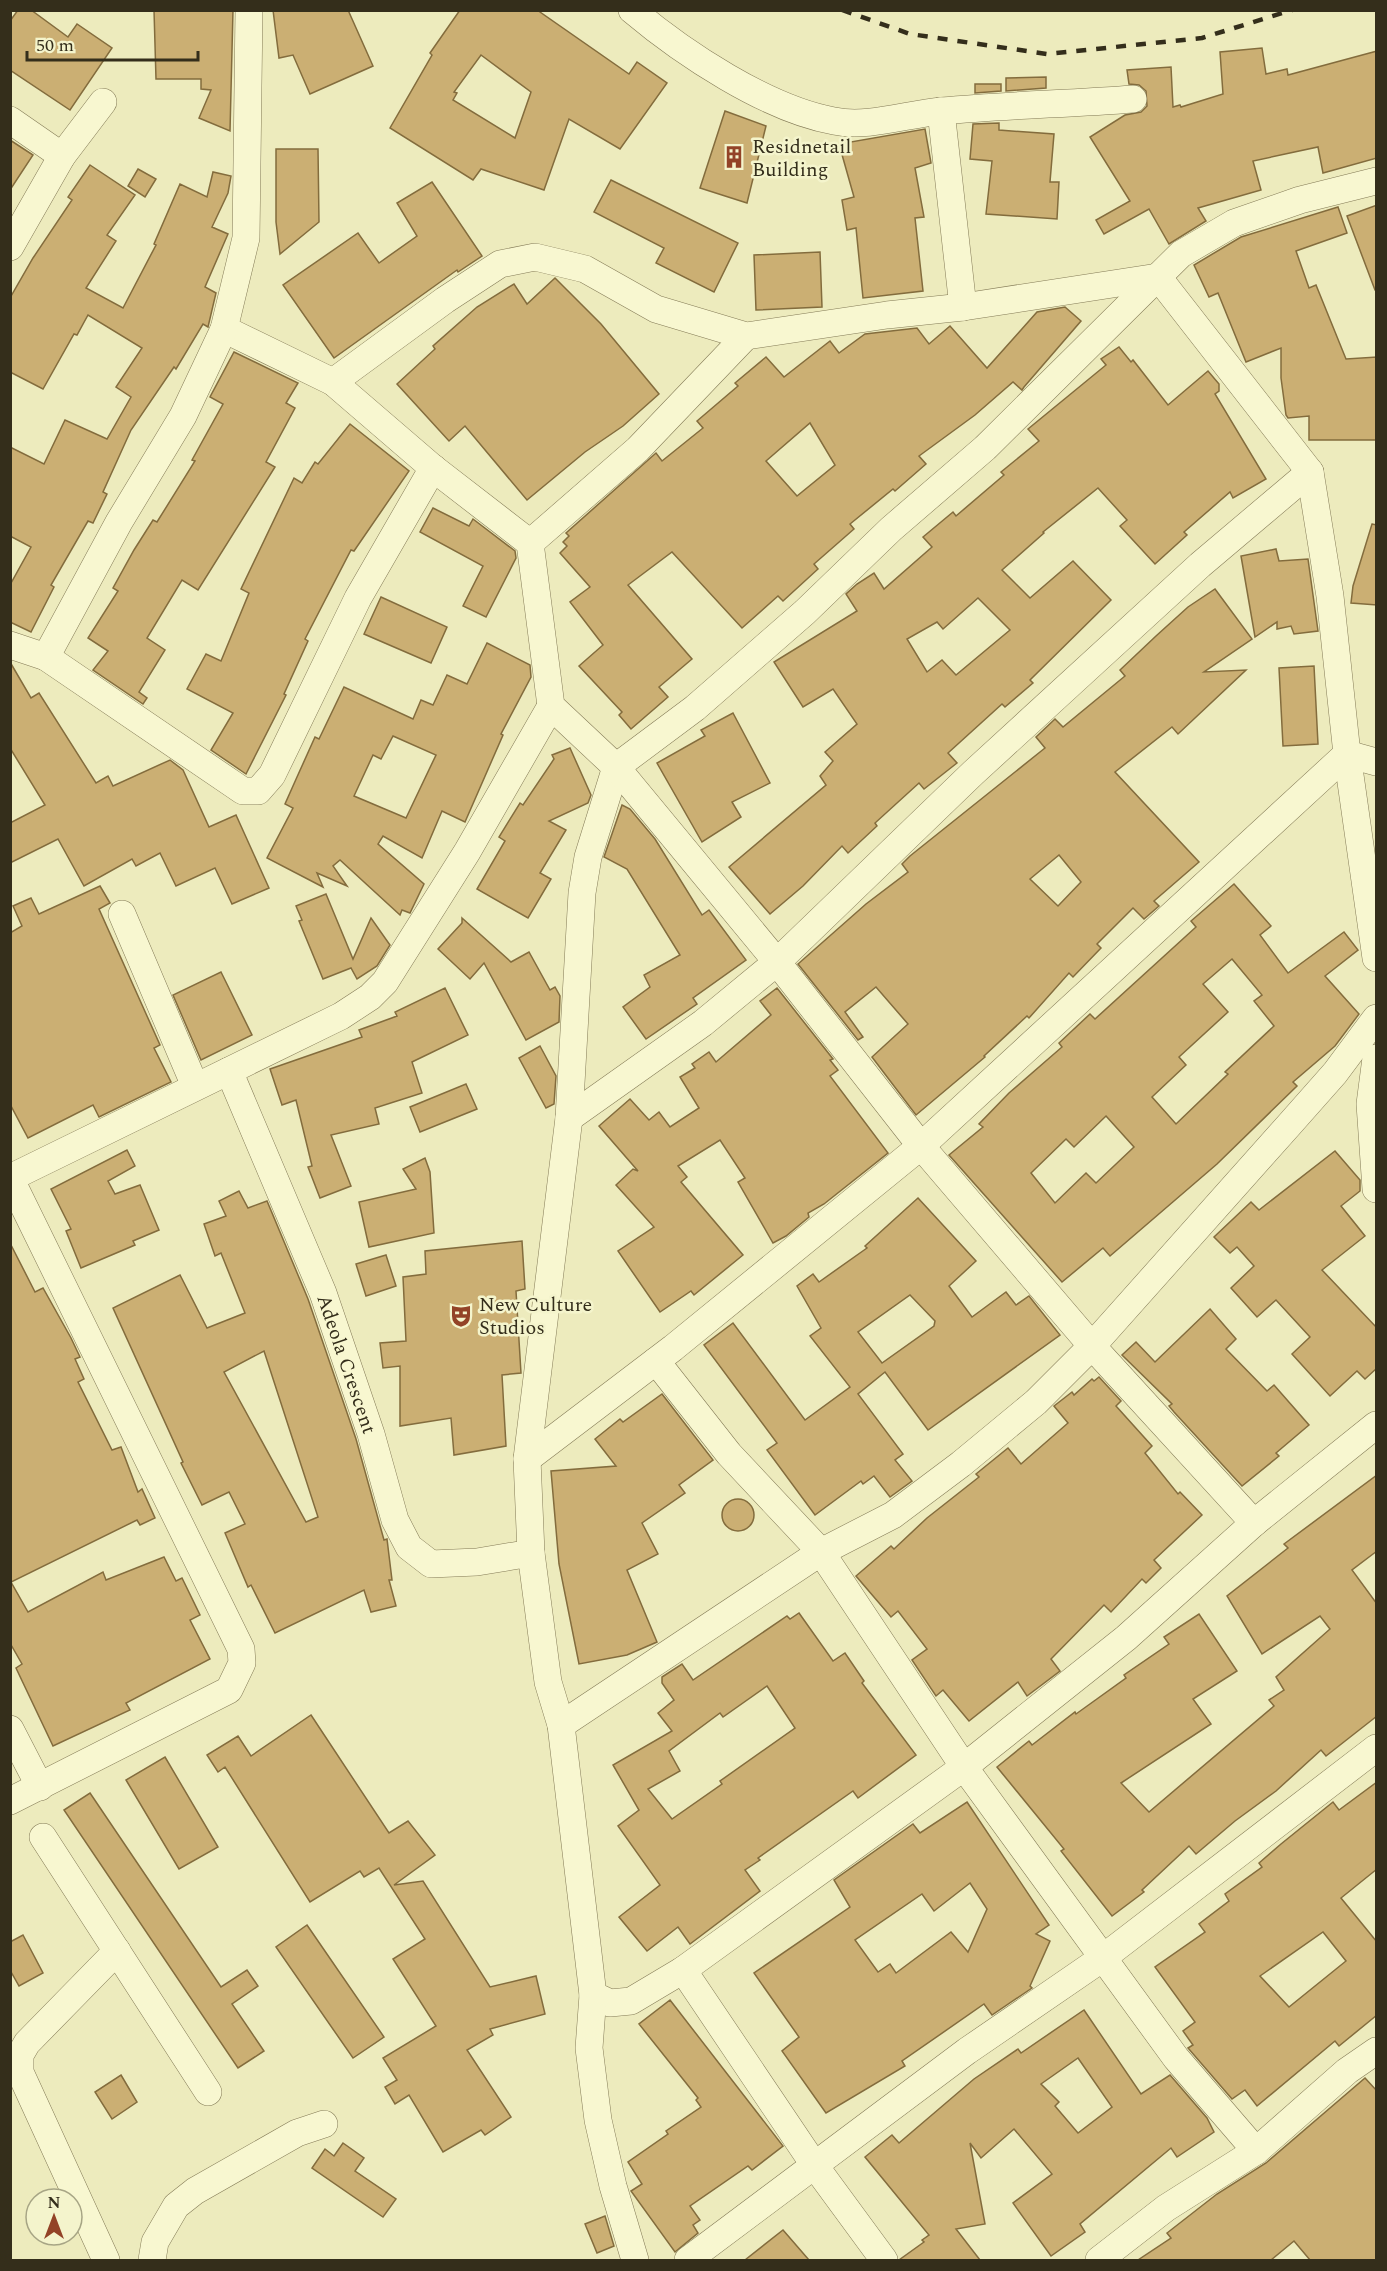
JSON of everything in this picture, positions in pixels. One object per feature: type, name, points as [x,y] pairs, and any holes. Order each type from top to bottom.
[{"type":"street","points":[[46,657],[119,522],[183,416],[224,328],[246,238],[249,10]]},
{"type":"street","points":[[632,10],[735,82],[805,114],[836,122],[863,122],[941,111],[1133,99]]},
{"type":"street","points":[[10,248],[62,156],[103,102]]},
{"type":"street","points":[[941,111],[963,307]]},
{"type":"street","points":[[10,120],[62,156]]},
{"type":"street","points":[[635,2260],[613,2186],[598,2120],[589,2048],[593,1995],[561,1725],[548,1682],[528,1554],[527,1459],[569,1118],[582,894],[588,857],[616,768],[695,708],[805,612],[891,529],[985,448],[1181,254],[1234,223],[1300,200],[1377,181]]},
{"type":"street","points":[[333,382],[445,300],[501,264],[535,257],[585,269],[656,309],[746,336],[887,315],[963,307],[1158,277]]},
{"type":"street","points":[[1158,277],[1310,472],[1330,596],[1347,754],[1377,958]]},
{"type":"street","points":[[10,1801],[228,1690],[242,1663],[241,1649],[11,1178],[341,1016],[370,997],[384,982],[467,852],[551,706],[530,543],[433,468],[333,382],[224,328]]},
{"type":"street","points":[[530,543],[638,449],[746,336]]},
{"type":"street","points":[[10,645],[46,657],[243,791],[258,790],[272,775],[358,598],[433,468]]},
{"type":"street","points":[[569,1118],[703,1023],[777,962],[973,773],[1200,565],[1310,472]]},
{"type":"street","points":[[551,706],[616,768],[777,962],[921,1146],[1092,1346],[1254,1523]]},
{"type":"street","points":[[1347,754],[1377,762]]},
{"type":"street","points":[[527,1459],[656,1361],[921,1146],[1347,754]]},
{"type":"street","points":[[122,914],[195,1086]]},
{"type":"street","points":[[561,1725],[821,1552],[893,1515],[961,1464],[1036,1402],[1092,1346],[1335,1073],[1377,1018]]},
{"type":"street","points":[[1377,1058],[1370,1104],[1377,1189]]},
{"type":"street","name":"Adeola Crescent","points":[[229,1071],[322,1293],[371,1434],[395,1521],[409,1547],[431,1564],[477,1563],[528,1554]]},
{"type":"street","points":[[656,1361],[729,1454],[821,1552],[964,1767],[1176,2058],[1256,2151]]},
{"type":"street","points":[[593,1995],[610,2002],[631,2001],[683,1970],[964,1767],[1126,1638],[1254,1523],[1377,1425]]},
{"type":"street","points":[[10,1729],[40,1787]]},
{"type":"street","points":[[688,2260],[967,2051],[1104,1957],[1377,1748]]},
{"type":"street","points":[[43,1837],[208,2092]]},
{"type":"street","points":[[106,2260],[20,2072],[20,2055],[27,2043],[117,1951]]},
{"type":"street","points":[[683,1970],[816,2166],[884,2260]]},
{"type":"street","points":[[1099,2260],[1166,2208],[1256,2151],[1347,2072],[1377,2051]]},
{"type":"street","points":[[152,2260],[155,2242],[176,2206],[286,2139],[324,2124]]},
{"type":"building","points":[[18,10],[31,10],[68,37],[77,24],[112,48],[70,110],[10,70],[10,21]]},
{"type":"building","points":[[154,10],[233,10],[230,131],[199,118],[211,90],[201,89],[201,79],[156,79]]},
{"type":"building","points":[[273,10],[348,10],[373,66],[310,94],[293,55],[279,58]]},
{"type":"building","points":[[460,10],[537,10],[629,74],[637,62],[667,83],[620,149],[569,119],[544,190],[481,169],[473,180],[390,128],[432,55],[430,53]],"holes":[[[481,55],[531,92],[515,138],[453,100],[457,93],[454,92]]]},
{"type":"building","points":[[1262,48],[1266,74],[1287,69],[1288,75],[1377,51],[1377,158],[1323,173],[1318,147],[1253,161],[1261,190],[1198,208],[1206,221],[1169,244],[1149,209],[1104,234],[1096,220],[1130,201],[1090,137],[1125,115],[1141,112],[1147,106],[1146,91],[1139,85],[1129,84],[1127,70],[1171,67],[1173,107],[1180,105],[1181,107],[1223,94],[1220,52]]},
{"type":"building","points":[[1046,77],[1046,88],[1006,91],[1006,78]]},
{"type":"building","points":[[975,84],[1001,84],[1001,91],[975,93]]},
{"type":"building","name":"Residnetail Building","points":[[725,111],[766,126],[747,203],[700,188]]},
{"type":"building","points":[[999,123],[999,130],[1054,134],[1050,182],[1059,182],[1057,219],[986,214],[992,161],[970,159],[973,124]]},
{"type":"building","points":[[925,129],[931,163],[915,168],[924,217],[915,218],[923,291],[863,298],[856,228],[847,230],[842,200],[854,197],[839,144]]},
{"type":"building","points":[[10,140],[33,155],[10,190]]},
{"type":"building","points":[[276,149],[318,149],[319,222],[280,254],[276,222]]},
{"type":"building","points":[[90,165],[135,195],[107,235],[116,241],[86,288],[123,308],[156,245],[154,244],[180,184],[207,197],[213,172],[231,176],[228,193],[212,227],[228,234],[205,287],[216,293],[208,327],[203,324],[176,369],[174,367],[131,430],[103,492],[107,494],[93,523],[88,521],[51,585],[54,587],[31,632],[10,622],[10,585],[31,547],[10,536],[10,447],[44,464],[65,420],[107,439],[131,397],[116,387],[142,348],[88,315],[77,335],[74,334],[43,389],[10,372],[10,298],[33,258],[72,200],[68,197]]},
{"type":"building","points":[[138,169],[156,179],[145,197],[128,186]]},
{"type":"building","points":[[611,180],[738,243],[714,292],[656,263],[664,248],[594,212]]},
{"type":"building","points":[[432,182],[482,256],[458,272],[457,270],[334,358],[283,285],[358,233],[379,263],[417,236],[397,203]]},
{"type":"building","points":[[1377,205],[1377,290],[1375,290],[1347,216]]},
{"type":"building","points":[[1338,207],[1347,233],[1296,251],[1309,288],[1316,285],[1346,359],[1377,357],[1377,440],[1309,440],[1309,416],[1288,418],[1286,415],[1281,378],[1281,348],[1246,362],[1218,293],[1209,297],[1194,265],[1241,237]]},
{"type":"building","points":[[820,252],[822,307],[756,310],[754,255]]},
{"type":"building","points":[[555,278],[601,324],[659,394],[623,426],[585,452],[527,500],[465,426],[449,441],[397,384],[435,349],[433,346],[477,307],[514,284],[527,304]]},
{"type":"building","points":[[1065,307],[1081,321],[1022,390],[1013,382],[975,415],[919,456],[926,464],[895,491],[893,489],[850,524],[854,529],[814,564],[818,569],[783,601],[778,596],[742,628],[672,552],[628,585],[692,659],[659,687],[668,697],[631,729],[619,715],[622,712],[579,666],[603,645],[570,602],[590,587],[560,553],[567,546],[563,542],[569,536],[566,533],[656,453],[662,461],[703,428],[697,421],[738,386],[735,383],[766,357],[784,377],[830,341],[839,353],[865,334],[917,328],[929,344],[950,326],[987,368],[1037,312]],"holes":[[[810,423],[835,465],[797,496],[766,461]]]},
{"type":"building","points":[[1119,347],[1131,362],[1133,360],[1168,405],[1208,371],[1219,384],[1219,391],[1215,394],[1266,479],[1233,498],[1230,492],[1184,532],[1187,535],[1155,564],[1120,526],[1127,520],[1098,488],[1043,532],[1002,570],[1030,598],[1073,561],[1111,600],[1030,680],[1033,683],[1005,707],[1002,704],[948,753],[957,763],[924,789],[919,783],[875,823],[877,826],[848,853],[842,846],[803,886],[770,914],[729,867],[826,785],[820,776],[833,761],[825,752],[857,724],[833,689],[803,707],[774,662],[857,611],[846,594],[857,584],[874,573],[884,589],[932,547],[923,537],[953,512],[956,516],[1004,475],[1001,472],[1039,441],[1028,429],[1106,365],[1101,359]],"holes":[[[978,598],[1010,630],[956,675],[942,660],[927,672],[907,639],[937,622],[943,629]]]},
{"type":"building","points":[[234,352],[298,383],[286,403],[295,408],[266,462],[275,467],[198,590],[182,580],[147,638],[165,650],[139,692],[147,698],[143,704],[93,670],[108,651],[88,638],[118,591],[113,588],[134,550],[153,520],[157,522],[195,461],[192,460],[223,404],[210,397]]},
{"type":"building","points":[[350,424],[409,471],[354,551],[351,550],[305,639],[308,641],[284,694],[286,695],[246,774],[211,750],[233,713],[187,689],[206,654],[221,661],[249,593],[241,589],[294,478],[302,483],[315,462],[318,464]]},
{"type":"building","points":[[433,508],[469,526],[473,519],[515,551],[516,558],[486,617],[463,606],[483,566],[420,532]]},
{"type":"building","points":[[1372,524],[1377,525],[1377,605],[1351,603],[1353,586]]},
{"type":"building","points":[[1276,549],[1279,561],[1308,559],[1318,631],[1294,634],[1291,626],[1277,629],[1277,622],[1255,637],[1241,556]]},
{"type":"building","points":[[1215,589],[1252,639],[1204,672],[1246,670],[1178,734],[1172,727],[1115,772],[1199,862],[1154,901],[1159,906],[1144,919],[1133,908],[1097,944],[1101,948],[1073,977],[1069,973],[1029,1018],[1027,1016],[985,1057],[916,1115],[872,1057],[908,1024],[876,987],[845,1012],[863,1037],[858,1040],[798,964],[866,904],[908,872],[902,864],[910,856],[1045,748],[1036,737],[1055,719],[1063,727],[1125,676],[1120,670],[1188,607]],"holes":[[[1059,855],[1081,882],[1058,906],[1030,879]]]},
{"type":"building","points":[[381,597],[447,627],[431,663],[364,634]]},
{"type":"building","points":[[487,643],[530,665],[531,677],[501,734],[503,735],[465,822],[442,811],[422,858],[383,836],[378,844],[424,884],[410,913],[402,910],[400,915],[340,860],[333,866],[347,886],[317,873],[323,887],[267,858],[293,808],[285,804],[315,737],[319,739],[344,687],[413,719],[421,700],[433,705],[447,675],[467,684]],"holes":[[[393,736],[436,755],[406,818],[354,796],[373,755],[381,759]]]},
{"type":"building","points":[[10,662],[31,698],[39,693],[96,783],[108,776],[113,786],[170,760],[183,770],[209,827],[236,815],[269,888],[232,904],[215,868],[176,886],[160,853],[136,866],[132,859],[84,886],[58,839],[10,863],[10,823],[45,805],[10,748]]},
{"type":"building","points":[[1314,666],[1318,744],[1283,746],[1279,668]]},
{"type":"building","points":[[733,713],[770,783],[732,802],[741,817],[702,842],[657,763],[705,736],[701,730]]},
{"type":"building","points":[[570,748],[591,795],[588,803],[549,821],[566,830],[540,873],[551,879],[528,918],[477,889],[505,841],[499,837],[520,803],[523,805],[554,759],[552,755]]},
{"type":"building","points":[[622,805],[630,809],[655,839],[702,915],[709,910],[746,960],[693,998],[697,1004],[646,1039],[623,1007],[650,987],[644,975],[680,955],[627,869],[604,857]]},
{"type":"building","points":[[1234,884],[1271,926],[1260,935],[1288,973],[1344,932],[1358,950],[1325,976],[1359,1014],[1335,1046],[1293,1082],[1297,1086],[1217,1164],[1110,1256],[1103,1248],[1062,1282],[949,1155],[983,1127],[979,1124],[1009,1093],[1062,1047],[1059,1043],[1090,1014],[1095,1019],[1196,927],[1191,921]],"holes":[[[1232,959],[1262,995],[1254,1001],[1274,1026],[1225,1072],[1228,1074],[1176,1124],[1152,1097],[1186,1065],[1179,1057],[1228,1012],[1203,984]],[[1106,1116],[1134,1147],[1096,1183],[1086,1173],[1055,1203],[1031,1173],[1066,1139],[1074,1147]]]},
{"type":"building","points":[[100,886],[110,903],[99,909],[160,1045],[154,1048],[171,1082],[99,1117],[93,1105],[28,1138],[10,1104],[10,933],[22,926],[13,906],[31,898],[39,914]]},
{"type":"building","points":[[326,894],[353,959],[371,918],[390,945],[377,966],[357,979],[351,968],[323,979],[299,921],[302,920],[296,906]]},
{"type":"building","points":[[462,918],[511,962],[529,952],[550,990],[555,987],[560,996],[559,1022],[526,1040],[484,963],[470,979],[438,949],[462,923]]},
{"type":"building","points":[[221,972],[252,1035],[201,1060],[173,995]]},
{"type":"building","points":[[445,988],[468,1035],[412,1062],[422,1093],[375,1108],[379,1124],[331,1135],[351,1186],[320,1198],[308,1167],[312,1166],[296,1100],[282,1105],[270,1069],[362,1037],[359,1030],[397,1016],[395,1012]]},
{"type":"building","points":[[777,988],[833,1059],[830,1060],[838,1070],[830,1076],[888,1153],[824,1204],[808,1213],[809,1217],[786,1236],[773,1243],[738,1182],[745,1178],[720,1140],[678,1166],[687,1177],[681,1182],[743,1255],[694,1295],[691,1291],[660,1312],[618,1251],[654,1227],[616,1185],[633,1169],[638,1171],[599,1126],[630,1099],[649,1120],[659,1112],[670,1127],[699,1108],[680,1077],[695,1068],[692,1064],[709,1052],[716,1062],[771,1015],[760,1001]]},
{"type":"building","points":[[540,1046],[556,1076],[554,1104],[546,1108],[519,1058]]},
{"type":"building","points":[[466,1084],[477,1109],[420,1132],[410,1107]]},
{"type":"building","points":[[127,1150],[135,1166],[108,1181],[115,1194],[140,1185],[159,1230],[133,1241],[135,1245],[81,1268],[66,1231],[71,1229],[51,1189]]},
{"type":"building","points":[[1335,1151],[1360,1180],[1360,1191],[1341,1206],[1365,1236],[1322,1270],[1377,1328],[1377,1368],[1365,1379],[1357,1371],[1330,1396],[1292,1354],[1310,1337],[1276,1300],[1257,1317],[1231,1288],[1254,1266],[1237,1247],[1230,1253],[1214,1237],[1251,1202],[1259,1210]]},
{"type":"building","points":[[425,1158],[430,1172],[434,1233],[369,1247],[359,1202],[416,1189],[403,1169]]},
{"type":"building","points":[[239,1191],[248,1208],[267,1201],[308,1299],[356,1439],[384,1540],[387,1539],[392,1580],[389,1580],[396,1606],[371,1612],[364,1590],[275,1633],[251,1585],[248,1587],[225,1533],[245,1524],[229,1492],[202,1505],[181,1463],[183,1462],[113,1308],[180,1275],[207,1328],[245,1313],[221,1253],[215,1256],[204,1224],[226,1216],[219,1201]],"holes":[[[264,1351],[318,1517],[306,1522],[224,1372]]]},
{"type":"building","points":[[918,1198],[976,1261],[949,1286],[972,1317],[1006,1292],[1016,1305],[1029,1296],[1060,1335],[928,1430],[885,1372],[858,1394],[903,1454],[895,1460],[912,1481],[890,1497],[874,1476],[863,1484],[861,1481],[815,1515],[767,1450],[777,1443],[704,1345],[733,1323],[805,1420],[850,1387],[810,1336],[821,1328],[797,1286],[813,1274],[819,1282],[867,1248],[865,1246]],"holes":[[[910,1295],[935,1321],[934,1326],[882,1363],[858,1332]]]},
{"type":"building","name":"New Culture Studios","points":[[522,1241],[525,1289],[516,1291],[521,1373],[502,1375],[506,1446],[454,1455],[451,1418],[400,1426],[400,1366],[383,1368],[380,1343],[406,1341],[403,1277],[426,1274],[425,1251]]},
{"type":"building","points":[[10,1243],[35,1292],[43,1288],[71,1338],[80,1357],[75,1359],[84,1379],[78,1382],[112,1450],[121,1447],[138,1492],[142,1489],[155,1518],[140,1525],[137,1520],[11,1582],[28,1612],[103,1572],[106,1580],[164,1557],[176,1581],[182,1578],[200,1615],[190,1620],[210,1659],[126,1703],[130,1710],[53,1746],[16,1668],[22,1664],[10,1643]]},
{"type":"building","points":[[386,1255],[396,1286],[366,1296],[356,1264]]},
{"type":"building","points":[[1210,1309],[1236,1339],[1226,1349],[1267,1391],[1274,1385],[1309,1425],[1276,1453],[1279,1456],[1242,1486],[1174,1412],[1169,1406],[1172,1404],[1122,1355],[1136,1342],[1155,1362]]},
{"type":"building","points":[[1099,1377],[1121,1401],[1116,1406],[1152,1446],[1145,1453],[1178,1494],[1180,1492],[1202,1515],[1154,1560],[1161,1568],[1146,1583],[1142,1579],[1111,1612],[1104,1605],[1051,1659],[1060,1671],[1027,1696],[1018,1682],[969,1721],[943,1690],[936,1696],[912,1660],[927,1649],[898,1611],[891,1617],[856,1576],[891,1546],[894,1549],[927,1518],[979,1477],[976,1474],[1008,1448],[1021,1464],[1068,1423],[1054,1406],[1072,1392],[1074,1395],[1092,1379],[1094,1381]]},
{"type":"building","points":[[662,1394],[713,1460],[679,1485],[685,1493],[642,1523],[658,1554],[627,1570],[657,1642],[627,1655],[579,1664],[559,1564],[551,1471],[616,1466],[595,1439],[620,1419],[623,1422]]},
{"type":"building","points":[[1377,1475],[1377,1551],[1352,1570],[1377,1604],[1377,1716],[1326,1756],[1321,1750],[1276,1791],[1196,1854],[1189,1846],[1142,1890],[1144,1892],[1112,1916],[1061,1851],[1064,1849],[997,1767],[1029,1741],[1032,1745],[1075,1712],[1076,1714],[1126,1678],[1124,1675],[1169,1644],[1164,1637],[1199,1614],[1237,1671],[1193,1699],[1211,1724],[1121,1783],[1149,1812],[1274,1706],[1269,1700],[1284,1690],[1276,1677],[1330,1629],[1320,1616],[1262,1654],[1227,1596],[1288,1548],[1284,1544]]},
{"type":"building","points":[[738,1499],[749,1504],[754,1515],[749,1526],[738,1531],[727,1526],[722,1515],[727,1504]]},
{"type":"building","points":[[799,1613],[833,1661],[845,1653],[864,1681],[862,1683],[916,1755],[858,1798],[853,1791],[758,1858],[760,1860],[745,1870],[760,1891],[690,1944],[678,1927],[647,1951],[619,1917],[660,1885],[618,1826],[639,1810],[613,1765],[672,1731],[658,1713],[674,1700],[662,1683],[662,1677],[682,1664],[693,1680],[787,1616],[790,1619]],"holes":[[[767,1686],[795,1728],[720,1781],[722,1784],[672,1819],[648,1789],[680,1771],[669,1751],[720,1713],[723,1717]]]},
{"type":"building","points":[[311,1715],[389,1833],[408,1821],[435,1855],[394,1885],[423,1881],[490,1987],[536,1976],[545,2014],[490,2029],[493,2035],[467,2050],[511,2117],[485,2135],[481,2130],[443,2152],[409,2095],[395,2104],[385,2087],[397,2080],[383,2058],[436,2026],[393,1959],[425,1939],[379,1868],[364,1877],[360,1871],[310,1902],[225,1767],[218,1772],[207,1755],[238,1736],[251,1756]]},
{"type":"building","points":[[165,1757],[218,1847],[179,1869],[126,1780]]},
{"type":"building","points":[[1377,1782],[1377,1869],[1341,1898],[1377,1942],[1377,2015],[1339,2046],[1335,2041],[1257,2106],[1245,2090],[1232,2099],[1188,2048],[1193,2045],[1183,2031],[1195,2022],[1155,1967],[1205,1932],[1199,1924],[1229,1901],[1225,1894],[1262,1867],[1259,1863],[1281,1844],[1333,1802],[1339,1810]],"holes":[[[1323,1932],[1346,1961],[1289,2007],[1260,1976]]]},
{"type":"building","points":[[90,1793],[221,1987],[247,1970],[258,1986],[232,2004],[264,2051],[238,2068],[64,1810]]},
{"type":"building","points":[[967,1802],[1049,1925],[1036,1934],[1050,1941],[1030,1986],[1032,1988],[992,2015],[984,2004],[902,2061],[905,2066],[826,2113],[782,2051],[799,2037],[754,1973],[850,1907],[834,1880],[913,1824],[920,1833]],"holes":[[[970,1883],[987,1909],[968,1952],[951,1932],[896,1973],[890,1964],[878,1972],[855,1940],[922,1894],[934,1911]]]},
{"type":"building","points":[[307,1925],[384,2037],[353,2058],[276,1947]]},
{"type":"building","points":[[23,1935],[43,1973],[19,1986],[10,1970],[10,1942]]},
{"type":"building","points":[[670,2000],[783,2146],[752,2170],[748,2166],[690,2206],[700,2220],[693,2225],[698,2233],[675,2252],[631,2191],[642,2184],[628,2162],[668,2134],[666,2131],[701,2107],[696,2100],[698,2098],[639,2024]]},
{"type":"building","points":[[1084,2010],[1141,2094],[1170,2075],[1207,2118],[1214,2132],[1177,2157],[1171,2148],[1080,2224],[1085,2232],[1051,2256],[1013,2203],[1052,2174],[1014,2129],[981,2158],[970,2143],[985,2224],[956,2229],[980,2260],[899,2260],[924,2242],[922,2240],[929,2235],[865,2157],[892,2135],[899,2143],[974,2079],[1018,2049],[1021,2053]],"holes":[[[1078,2058],[1112,2107],[1078,2133],[1055,2106],[1059,2102],[1041,2084]]]},
{"type":"building","points":[[121,2075],[137,2102],[112,2119],[95,2092]]},
{"type":"building","points":[[1365,2078],[1377,2091],[1377,2260],[1310,2260],[1294,2241],[1271,2260],[1138,2260],[1171,2238],[1167,2233],[1217,2194],[1266,2163]]},
{"type":"building","points":[[343,2143],[364,2158],[355,2171],[396,2199],[383,2217],[312,2168],[325,2149],[334,2156]]},
{"type":"building","points":[[605,2216],[614,2246],[597,2253],[585,2224]]},
{"type":"building","points":[[783,2230],[809,2260],[745,2260]]},
{"type":"railway","points":[[842,10],[910,34],[1047,54],[1202,38],[1292,10]]},
{"type":"place","name":"Residnetail Building","points":[[734,157]]},
{"type":"place","name":"New Culture Studios","points":[[461,1316]]}]
